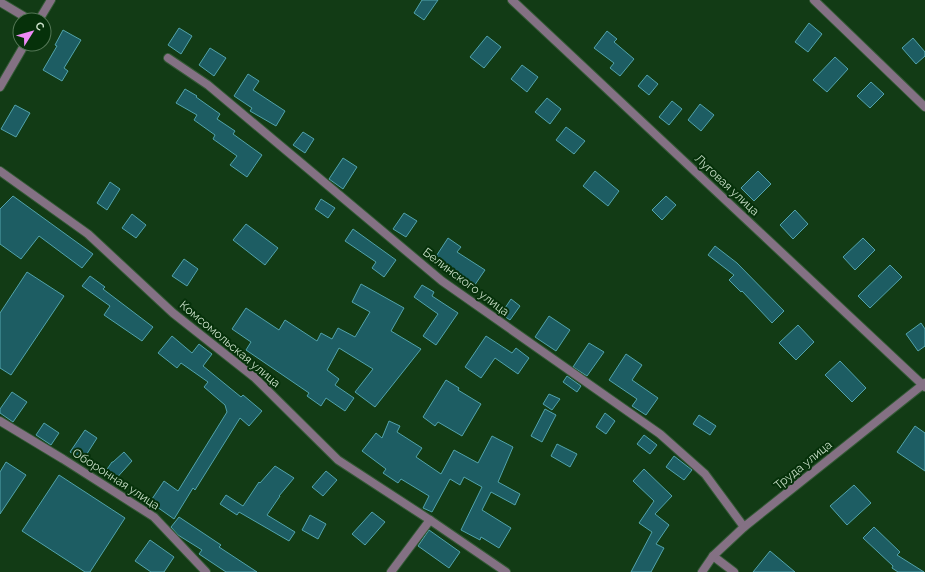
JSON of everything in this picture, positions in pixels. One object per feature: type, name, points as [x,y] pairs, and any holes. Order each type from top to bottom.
[{"type":"street","points":[[44,12],[51,0]]},
{"type":"street","name":"Луговая улица","points":[[512,0],[924,385]]},
{"type":"street","points":[[814,0],[925,107]]},
{"type":"street","points":[[0,2],[17,12]]},
{"type":"street","points":[[0,88],[20,52]]},
{"type":"street","name":"Белинского улица","points":[[168,58],[208,84],[442,281],[660,434],[705,474],[744,527]]},
{"type":"street","name":"Комсомольская улица","points":[[0,171],[88,234],[173,313],[254,377],[338,460],[506,572]]},
{"type":"street","name":"Труда улица","points":[[702,572],[714,556],[744,527],[924,385]]},
{"type":"street","name":"Оборонная улица","points":[[0,421],[63,458],[154,517],[206,572]]},
{"type":"street","points":[[392,572],[430,520]]},
{"type":"street","points":[[714,556],[734,572]]},
{"type":"building","points":[[422,0],[438,0],[424,20],[414,13]]},
{"type":"building","points":[[809,23],[822,34],[808,52],[795,42]]},
{"type":"building","points":[[179,28],[192,36],[181,54],[168,45]]},
{"type":"building","points":[[63,30],[81,40],[64,68],[68,71],[62,81],[43,70],[57,46],[55,45]]},
{"type":"building","points":[[607,31],[617,39],[614,42],[634,59],[620,76],[610,68],[614,63],[594,48]]},
{"type":"building","points":[[487,36],[501,47],[484,68],[470,57]]},
{"type":"building","points":[[913,38],[925,52],[925,56],[916,64],[902,48]]},
{"type":"building","points":[[210,48],[226,58],[214,76],[199,65]]},
{"type":"building","points":[[835,57],[848,69],[827,92],[813,80]]},
{"type":"building","points":[[522,65],[538,77],[527,92],[511,79]]},
{"type":"building","points":[[248,74],[259,81],[253,90],[285,111],[276,126],[250,111],[252,108],[234,96]]},
{"type":"building","points":[[647,75],[658,84],[649,95],[638,86]]},
{"type":"building","points":[[871,82],[884,94],[870,108],[857,96]]},
{"type":"building","points":[[185,89],[197,96],[196,97],[220,114],[217,119],[235,131],[233,134],[262,155],[247,177],[230,165],[237,156],[213,139],[215,135],[194,120],[197,115],[176,103]]},
{"type":"building","points":[[547,98],[561,109],[550,124],[535,112]]},
{"type":"building","points":[[672,101],[682,109],[669,125],[659,117]]},
{"type":"building","points":[[700,104],[714,115],[701,131],[688,120]]},
{"type":"building","points":[[15,105],[30,113],[16,137],[1,129]]},
{"type":"building","points":[[566,127],[585,141],[574,154],[556,140]]},
{"type":"building","points":[[303,132],[314,139],[305,153],[293,145]]},
{"type":"building","points":[[343,158],[357,167],[343,189],[329,179]]},
{"type":"building","points":[[595,171],[619,191],[608,206],[583,186]]},
{"type":"building","points":[[758,171],[771,184],[754,201],[741,188]]},
{"type":"building","points":[[110,182],[120,189],[107,210],[97,203]]},
{"type":"building","points":[[13,196],[93,254],[82,268],[39,236],[21,259],[0,244],[0,209]]},
{"type":"building","points":[[666,196],[676,205],[662,220],[652,210]]},
{"type":"building","points":[[321,199],[335,208],[328,218],[315,209]]},
{"type":"building","points":[[795,210],[808,224],[793,239],[780,225]]},
{"type":"building","points":[[404,213],[417,221],[406,237],[393,229]]},
{"type":"building","points":[[132,214],[146,225],[136,238],[122,228]]},
{"type":"building","points":[[246,224],[278,248],[265,265],[233,240]]},
{"type":"building","points":[[353,229],[396,260],[384,277],[372,268],[376,262],[345,241]]},
{"type":"building","points":[[448,238],[461,247],[457,252],[485,270],[472,289],[458,279],[459,278],[433,261]]},
{"type":"building","points":[[863,238],[875,250],[855,270],[843,257]]},
{"type":"building","points":[[715,246],[737,263],[784,311],[772,323],[742,291],[741,292],[729,280],[734,275],[708,255]]},
{"type":"building","points":[[184,259],[198,269],[187,286],[172,276]]},
{"type":"building","points":[[890,265],[902,277],[870,308],[858,296]]},
{"type":"building","points":[[27,272],[64,296],[11,375],[0,368],[0,313]]},
{"type":"building","points":[[90,276],[105,287],[103,289],[153,327],[142,341],[104,315],[110,306],[82,286]]},
{"type":"building","points":[[361,284],[404,308],[391,331],[421,349],[375,407],[355,392],[373,369],[339,348],[327,370],[339,379],[335,385],[354,398],[345,411],[326,398],[321,406],[307,396],[309,393],[246,350],[251,342],[232,329],[246,308],[279,330],[285,320],[317,341],[321,333],[332,339],[338,328],[355,337],[370,312],[352,302]]},
{"type":"building","points":[[422,285],[434,292],[432,296],[458,313],[436,345],[423,336],[438,314],[414,297]]},
{"type":"building","points":[[511,299],[520,306],[510,320],[501,314]]},
{"type":"building","points":[[549,316],[570,330],[556,351],[535,337]]},
{"type":"building","points":[[921,323],[925,329],[925,346],[918,351],[906,334]]},
{"type":"building","points":[[798,325],[814,342],[796,360],[779,343]]},
{"type":"building","points":[[172,336],[192,353],[199,344],[212,354],[203,366],[241,397],[243,395],[262,411],[249,426],[240,418],[195,490],[193,488],[174,519],[150,502],[164,481],[178,491],[227,412],[225,405],[204,387],[208,382],[181,363],[177,368],[158,353]]},
{"type":"building","points":[[486,336],[512,353],[516,348],[529,358],[518,374],[495,358],[481,378],[465,367]]},
{"type":"building","points":[[589,343],[604,352],[587,376],[573,367]]},
{"type":"building","points":[[626,354],[642,365],[632,380],[658,398],[646,415],[632,406],[637,399],[609,380]]},
{"type":"building","points":[[840,361],[866,388],[852,402],[825,375]]},
{"type":"building","points":[[567,376],[581,386],[577,392],[563,382]]},
{"type":"building","points":[[446,380],[459,388],[458,390],[481,404],[462,436],[438,422],[435,426],[423,417]]},
{"type":"building","points":[[12,392],[27,402],[13,422],[0,413],[0,409]]},
{"type":"building","points":[[549,394],[560,399],[552,410],[543,404]]},
{"type":"building","points":[[545,409],[556,415],[542,442],[531,436]]},
{"type":"building","points":[[605,413],[615,421],[606,434],[596,427]]},
{"type":"building","points":[[699,415],[716,426],[710,435],[693,424]]},
{"type":"building","points":[[389,421],[400,426],[397,432],[422,448],[416,457],[441,474],[454,450],[478,463],[492,436],[513,447],[498,482],[520,494],[515,505],[491,492],[482,510],[511,528],[499,548],[481,537],[480,540],[461,530],[482,487],[464,477],[460,485],[450,479],[432,512],[423,508],[429,496],[401,479],[398,483],[383,473],[386,469],[362,451],[376,433],[382,438]]},
{"type":"building","points":[[44,423],[59,433],[51,445],[36,435]]},
{"type":"building","points":[[915,426],[925,433],[925,471],[897,452]]},
{"type":"building","points":[[85,430],[97,438],[83,460],[70,452]]},
{"type":"building","points":[[644,435],[657,445],[650,454],[637,444]]},
{"type":"building","points":[[557,444],[577,454],[570,467],[551,456]]},
{"type":"building","points":[[124,452],[132,461],[113,482],[103,475],[112,462]]},
{"type":"building","points":[[674,456],[692,470],[684,480],[666,467]]},
{"type":"building","points":[[6,462],[26,475],[0,514],[0,472]]},
{"type":"building","points":[[275,466],[294,478],[279,496],[267,515],[295,532],[289,541],[239,512],[237,515],[220,504],[226,495],[243,506],[259,482],[260,483]]},
{"type":"building","points":[[644,469],[672,496],[655,514],[669,525],[656,544],[664,548],[651,572],[631,572],[652,532],[639,523],[654,501],[633,481]]},
{"type":"building","points":[[326,471],[337,480],[323,496],[312,487]]},
{"type":"building","points":[[59,475],[125,518],[90,572],[85,572],[22,531]]},
{"type":"building","points":[[854,485],[871,503],[847,525],[830,506]]},
{"type":"building","points":[[372,512],[385,522],[365,545],[352,534]]},
{"type":"building","points":[[310,515],[326,524],[318,539],[302,530]]},
{"type":"building","points":[[179,517],[221,545],[219,547],[257,572],[226,572],[199,554],[202,550],[178,535],[171,527]]},
{"type":"building","points":[[874,527],[900,552],[897,555],[924,572],[898,572],[892,568],[893,566],[863,538]]},
{"type":"building","points":[[429,530],[460,552],[449,568],[418,546]]},
{"type":"building","points":[[150,540],[174,557],[164,572],[151,572],[135,561]]},
{"type":"building","points":[[770,551],[795,572],[753,572]]}]
